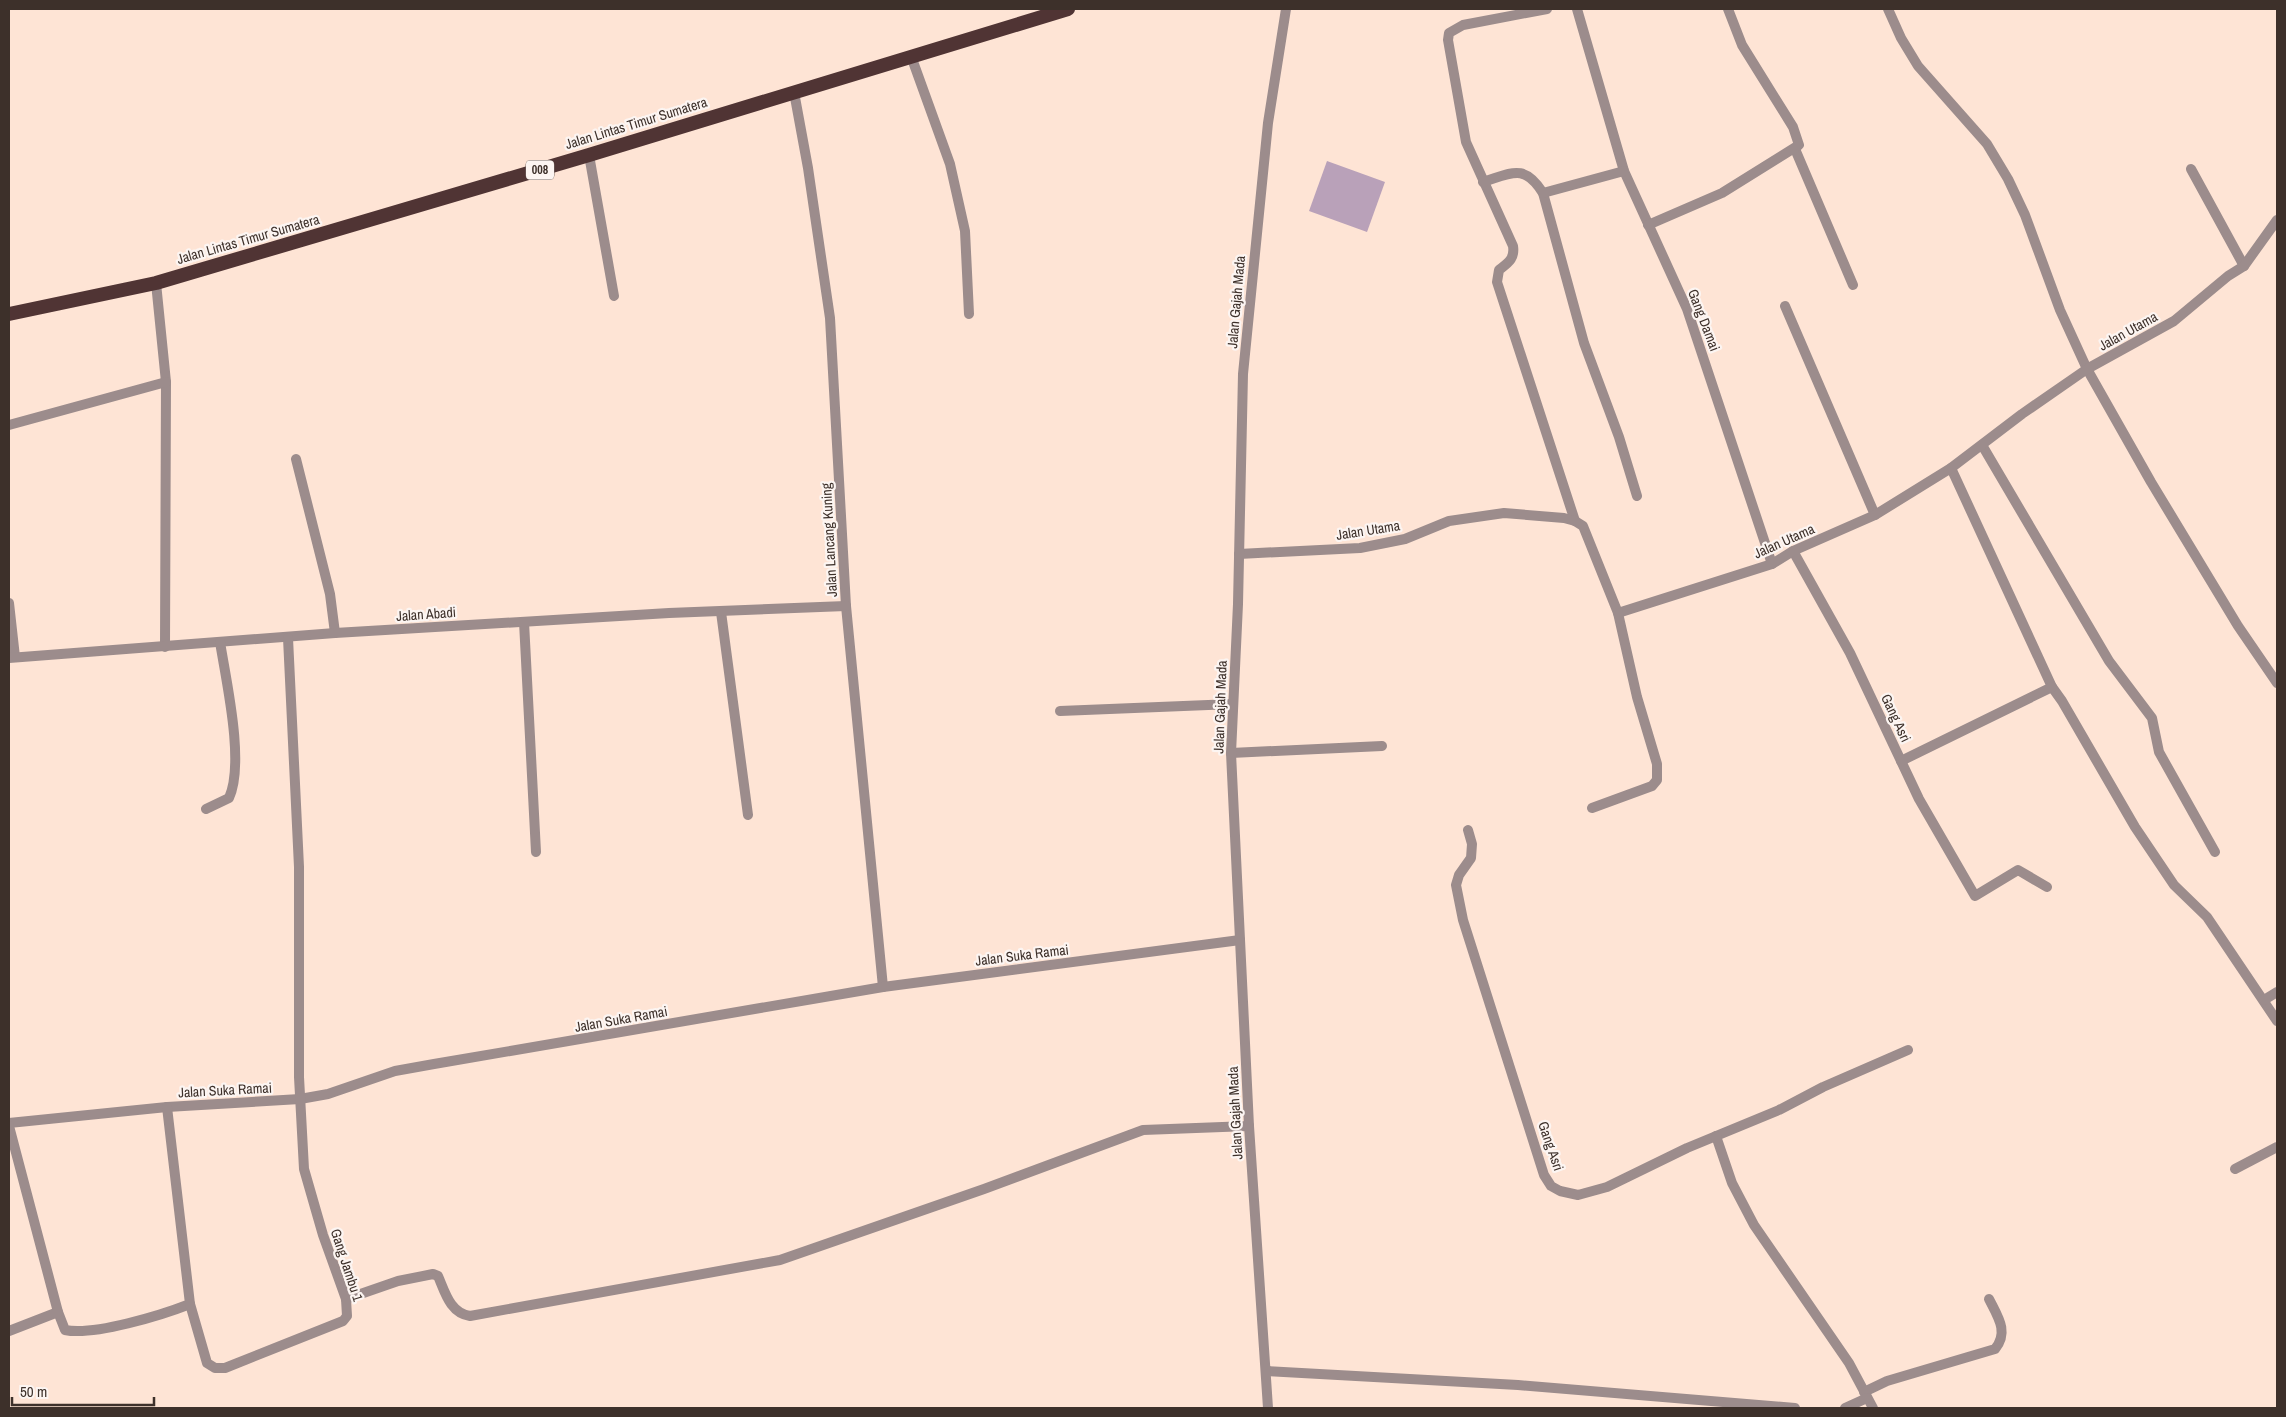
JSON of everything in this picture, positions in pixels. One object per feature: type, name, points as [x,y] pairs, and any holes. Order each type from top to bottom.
[{"type":"highway","name":"Jalan Lintas Timur Sumatera","points":[[9,314],[156,283],[589,155],[1068,9]]},
{"type":"street","name":"Jalan Gajah Mada","points":[[1268,1408],[1249,1126],[1231,753],[1239,554],[1243,374],[1268,123],[1286,9]]},
{"type":"street","points":[[1547,9],[1463,25],[1450,33],[1448,40],[1466,142],[1514,252],[1510,262],[1498,270],[1496,282],[1575,521],[1583,526],[1588,536],[1618,612],[1639,706],[1657,764],[1657,780],[1652,786],[1592,808]]},
{"type":"street","name":"Gang Damai","points":[[1577,9],[1624,171],[1687,309],[1772,564]]},
{"type":"street","points":[[1648,225],[1722,194],[1799,145],[1798,138],[1742,45],[1728,9]]},
{"type":"street","points":[[1888,9],[1901,38],[1918,66],[1987,144],[2008,179],[2025,215],[2060,310],[2087,369],[2151,482],[2233,618],[2277,682]]},
{"type":"street","points":[[911,56],[950,164],[965,231],[969,314]]},
{"type":"street","name":"Jalan Lancang Kuning","points":[[794,92],[808,168],[830,318],[846,606],[882,987]]},
{"type":"street","points":[[1795,149],[1853,285]]},
{"type":"street","points":[[589,155],[614,296]]},
{"type":"street","points":[[2191,169],[2244,266]]},
{"type":"street","points":[[1543,193],[1624,171]]},
{"type":"street","points":[[1483,182],[1514,173],[1521,173],[1535,179],[1543,193],[1584,343],[1620,437],[1637,496]]},
{"type":"street","name":"Jalan Utama","points":[[1618,612],[1772,564],[1793,551],[1875,515],[1951,468],[2087,369],[2174,321],[2228,276],[2244,266],[2277,220]]},
{"type":"street","points":[[156,283],[166,382],[165,647]]},
{"type":"street","points":[[1785,306],[1875,515]]},
{"type":"street","points":[[9,426],[166,382]]},
{"type":"street","points":[[1982,445],[2110,661],[2152,718],[2160,752],[2215,852]]},
{"type":"street","points":[[296,459],[330,594],[335,633]]},
{"type":"street","points":[[1951,468],[2052,686],[2135,827],[2174,885],[2207,917],[2277,1021]]},
{"type":"street","name":"Jalan Utama","points":[[1239,554],[1360,548],[1405,539],[1449,521],[1504,513],[1545,515],[1575,521]]},
{"type":"street","name":"Gang Asri","points":[[1793,551],[1850,653],[1901,761],[1953,861],[1975,896],[2018,870],[2047,887]]},
{"type":"street","points":[[9,603],[12,658]]},
{"type":"street","name":"Jalan Abadi","points":[[12,658],[335,633],[669,613],[846,606]]},
{"type":"street","points":[[721,612],[748,815]]},
{"type":"street","points":[[524,622],[536,852]]},
{"type":"street","name":"Gang Jambu 1","points":[[190,1304],[206,1363],[214,1368],[225,1368],[343,1321],[348,1316],[346,1299],[323,1235],[304,1169],[300,1099],[299,866],[288,638]]},
{"type":"street","points":[[206,809],[229,798],[234,774],[231,715],[220,642]]},
{"type":"street","points":[[1901,761],[2052,686]]},
{"type":"street","points":[[1060,712],[1233,704]]},
{"type":"street","points":[[1231,753],[1382,746]]},
{"type":"street","name":"Gang Asri","points":[[1468,830],[1472,844],[1471,858],[1459,875],[1456,886],[1463,920],[1544,1175],[1551,1186],[1560,1191],[1578,1195],[1607,1187],[1908,1050]]},
{"type":"street","name":"Jalan Suka Ramai","points":[[9,1124],[167,1107],[300,1099],[328,1094],[395,1071],[882,987],[1240,940]]},
{"type":"street","points":[[2264,1000],[2277,992]]},
{"type":"street","points":[[9,1124],[58,1312],[65,1330],[73,1332],[112,1326],[190,1304],[167,1107]]},
{"type":"street","points":[[346,1299],[398,1281],[433,1274],[438,1276],[453,1308],[460,1314],[470,1316],[720,1273],[780,1260],[1143,1130],[1249,1126]]},
{"type":"street","points":[[1716,1136],[1732,1183],[1754,1225],[1849,1363],[1873,1408]]},
{"type":"street","points":[[2235,1169],[2277,1147]]},
{"type":"street","points":[[1845,1408],[1887,1381],[1995,1349],[2002,1340],[2002,1324],[1989,1299]]},
{"type":"street","points":[[9,1331],[58,1312]]},
{"type":"street","points":[[1266,1371],[1518,1385],[1794,1408]]},
{"type":"building","points":[[1327,161],[1385,182],[1367,232],[1309,211]]}]
